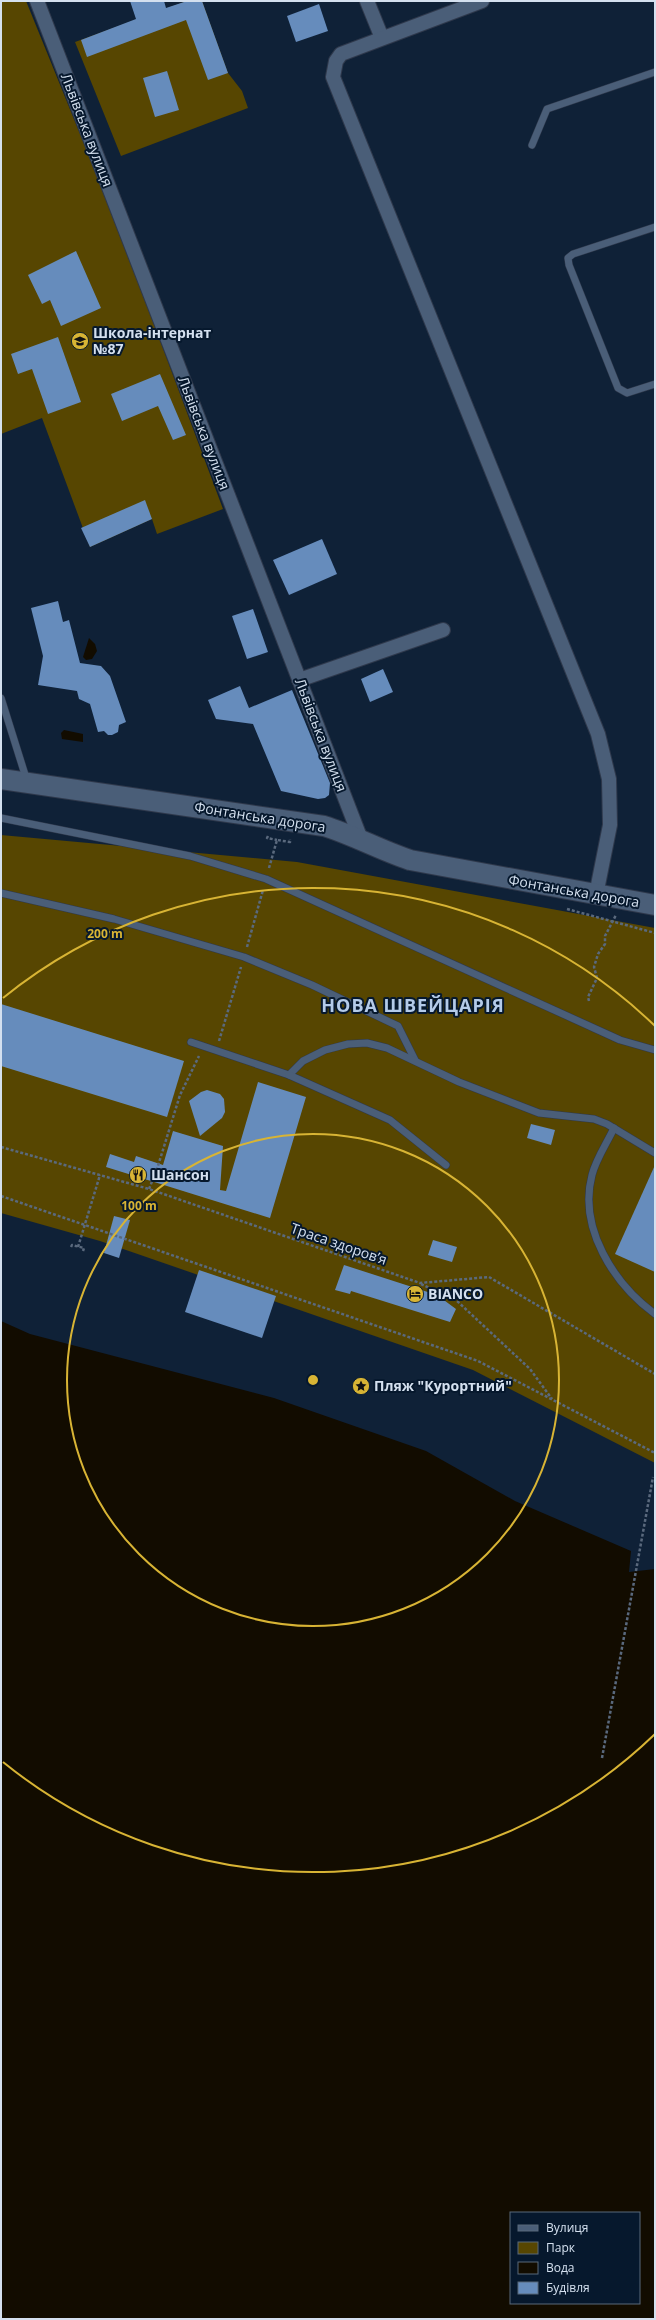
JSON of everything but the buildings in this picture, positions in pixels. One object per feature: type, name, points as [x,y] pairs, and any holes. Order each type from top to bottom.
[{"type":"main road","name":"Фонтанська дорога","points":[[1,779],[324,826],[342,831],[362,842],[410,860],[655,905]]},
{"type":"street","name":"Львівська вулиця","points":[[37,1],[362,842]]},
{"type":"street","points":[[367,1],[382,38]]},
{"type":"street","points":[[482,1],[341,54],[336,60],[333,77],[598,734],[609,778],[610,825],[596,895]]},
{"type":"street","points":[[300,680],[443,630]]},
{"type":"lane","points":[[532,144],[547,109],[655,72]]},
{"type":"lane","points":[[655,227],[573,254],[568,258],[569,266],[618,388],[627,393],[655,384]]},
{"type":"lane","points":[[1,698],[28,783]]},
{"type":"lane","points":[[1,818],[190,856],[266,880],[620,1040],[655,1050]]},
{"type":"lane","points":[[1,893],[114,919],[244,957],[312,985],[398,1026],[414,1060]]},
{"type":"lane","points":[[191,1042],[290,1075],[390,1120],[446,1165]]},
{"type":"lane","points":[[290,1075],[302,1061],[325,1050],[348,1044],[367,1043],[387,1048],[459,1082],[539,1113],[594,1120],[614,1128],[655,1153]]},
{"type":"lane","points":[[614,1128],[592,1174],[589,1192],[590,1212],[605,1257],[639,1302],[655,1314]]},
{"type":"path","points":[[267,838],[290,842]]},
{"type":"path","points":[[269,868],[277,840]]},
{"type":"path","points":[[589,1001],[588,997],[597,978],[594,967],[598,954],[605,944],[605,936],[623,900]]},
{"type":"path","points":[[149,1189],[180,1095],[200,1054],[216,1050],[222,1032]]},
{"type":"path","name":"Траса здоров’я","points":[[1,1148],[149,1189],[420,1283],[489,1277],[655,1374]]},
{"type":"path","points":[[78,1246],[100,1175]]},
{"type":"path","points":[[1,1196],[478,1361],[655,1453]]},
{"type":"path","points":[[71,1247],[72,1245],[78,1246],[84,1248],[83,1251]]},
{"type":"path","points":[[420,1283],[457,1301],[530,1369],[554,1401]]},
{"type":"path","points":[[602,1758],[653,1477]]},
{"type":"green space","name":"Школа-інтернат №87","points":[[1,1],[26,1],[115,220],[223,509],[157,534],[152,519],[90,547],[42,418],[1,434]]},
{"type":"green space","points":[[187,1],[202,1],[228,73],[242,91],[248,108],[121,156],[75,42]]},
{"type":"green space","points":[[1,835],[297,862],[655,928],[655,1463],[473,1370],[100,1241],[1,1213]]},
{"type":"water","points":[[89,638],[95,644],[97,651],[92,659],[86,660],[83,657]]},
{"type":"water","points":[[64,730],[83,734],[83,742],[62,739],[61,733]]},
{"type":"water","points":[[1,1321],[30,1334],[274,1398],[426,1451],[515,1501],[631,1551],[629,1572],[655,1569],[655,2319],[1,2319]]},
{"type":"place","name":"Школа-інтернат №87","points":[[80,341]]},
{"type":"place","name":"Шансон","points":[[138,1175]]},
{"type":"place","name":"BIANCO","points":[[415,1294]]},
{"type":"place","name":"Пляж \"Курортний\"","points":[[361,1386]]},
{"type":"district","name":"НОВА ШВЕЙЦАРІЯ","points":[[413,1006]]}]
